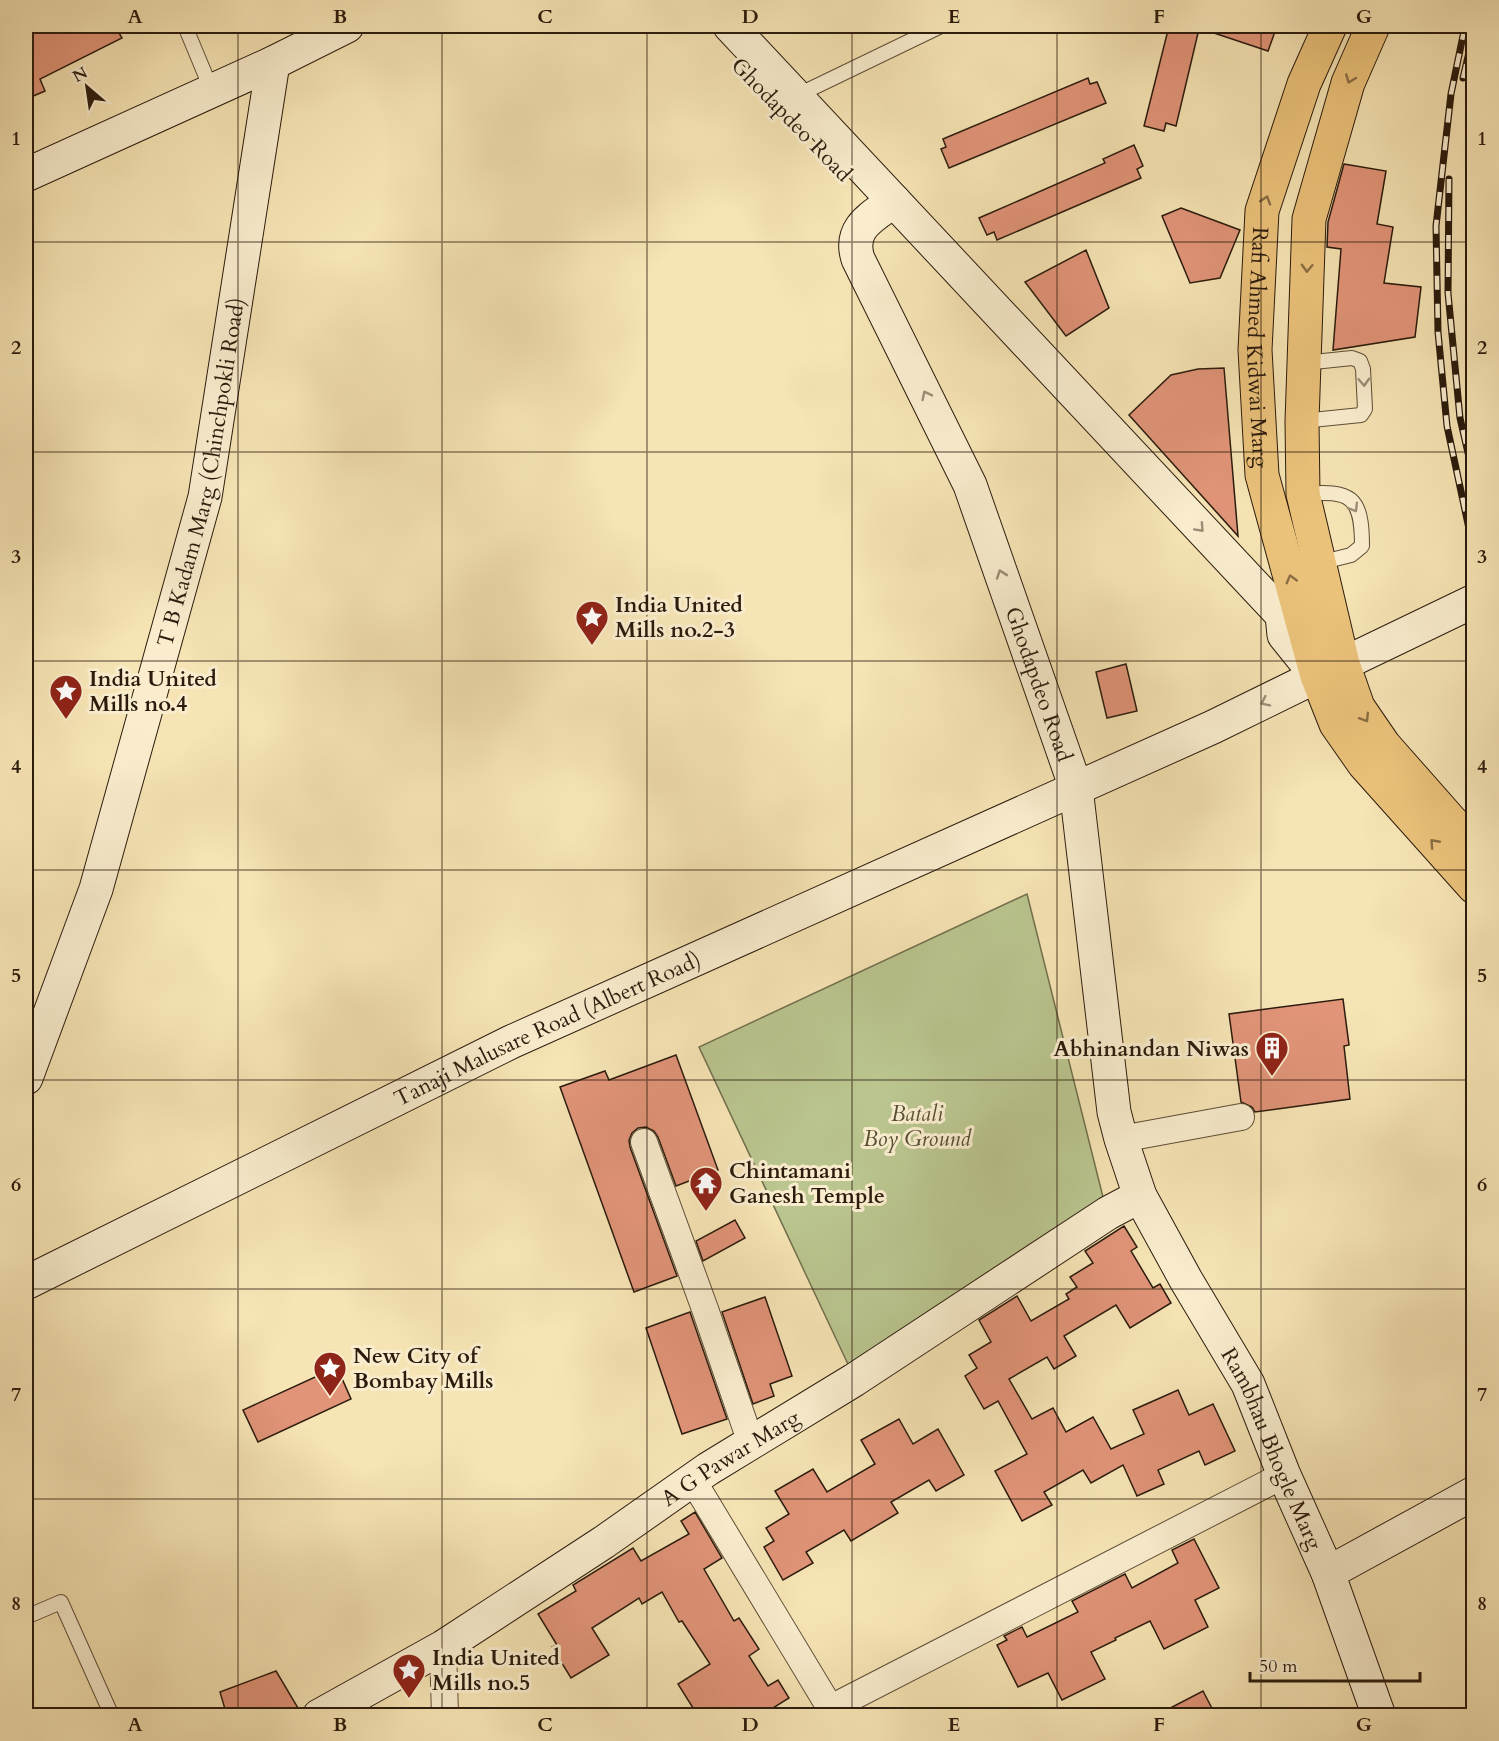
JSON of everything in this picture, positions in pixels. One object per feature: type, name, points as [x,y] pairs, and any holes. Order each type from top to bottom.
[{"type":"main road","name":"Rafi Ahmed Kidwai Marg","points":[[1330,26],[1304,84],[1262,211],[1256,350],[1262,475],[1330,670]]},
{"type":"main road","name":"Rafi Ahmed Kidwai Marg","points":[[1330,670],[1319,563],[1303,494],[1302,421],[1309,219],[1348,83],[1373,26]]},
{"type":"main road","points":[[1330,670],[1370,727],[1473,847]]},
{"type":"main road","points":[[1330,670],[1336,724],[1349,746],[1473,887]]},
{"type":"street","points":[[26,175],[273,63],[347,26]]},
{"type":"street","name":"Ghodapdeo Road","points":[[704,26],[777,105],[887,206]]},
{"type":"street","name":"Ghodapdeo Road","points":[[730,26],[796,96],[887,206],[1267,633],[1284,635],[1330,670]]},
{"type":"street","name":"T B Kadam Marg (Chinchpokli Road)","points":[[26,1078],[96,889],[205,497],[273,63]]},
{"type":"street","name":"Ghodapdeo Road","points":[[887,206],[862,225],[855,247],[858,259],[970,485],[1076,788],[1114,1112],[1140,1196]]},
{"type":"street","name":"Tanaji Malusare Road (Albert Road)","points":[[26,1283],[511,1042],[1213,728],[1473,602]]},
{"type":"street","points":[[1121,1139],[1241,1117]]},
{"type":"street","points":[[644,1142],[752,1443]]},
{"type":"street","name":"A G Pawar Marg","points":[[319,1716],[442,1647],[604,1542],[692,1479],[854,1380],[1108,1213],[1140,1196]]},
{"type":"street","name":"Rambhau Bhogle Marg","points":[[1140,1196],[1186,1280],[1248,1384],[1284,1475],[1328,1573],[1379,1716]]},
{"type":"street","points":[[692,1479],[833,1712],[1284,1475]]},
{"type":"street","points":[[1328,1573],[1473,1493]]},
{"type":"street","points":[[442,1647],[445,1716]]},
{"type":"lane","points":[[185,26],[212,91]]},
{"type":"lane","points":[[796,96],[941,26]]},
{"type":"lane","points":[[1302,421],[1361,415],[1365,409],[1363,369],[1360,361],[1352,358],[1304,363]]},
{"type":"lane","points":[[1303,494],[1341,493],[1354,502],[1362,521],[1362,546],[1352,555],[1319,563]]},
{"type":"lane","points":[[26,1617],[61,1602],[112,1716]]},
{"type":"green space","name":"Batali Boy Ground","points":[[1027,894],[1106,1209],[854,1377],[699,1047]]},
{"type":"building","points":[[44,26],[115,26],[122,38],[40,79],[45,91],[26,99],[26,35]]},
{"type":"building","points":[[1169,26],[1189,26],[1187,31],[1198,33],[1176,126],[1166,123],[1164,131],[1144,126]]},
{"type":"building","points":[[1203,26],[1277,26],[1268,51],[1202,29]]},
{"type":"building","points":[[1088,78],[1090,84],[1097,82],[1106,103],[949,168],[941,149],[946,147],[943,139]]},
{"type":"building","points":[[1134,145],[1143,166],[1137,169],[1141,178],[997,240],[994,232],[987,235],[979,218],[1105,163],[1103,159]]},
{"type":"building","points":[[1344,164],[1386,171],[1377,224],[1393,227],[1384,283],[1421,287],[1415,337],[1333,350],[1341,249],[1327,247],[1328,222]]},
{"type":"building","points":[[1181,208],[1240,230],[1220,278],[1190,283],[1162,216]]},
{"type":"building","points":[[1086,250],[1109,308],[1066,336],[1025,282]]},
{"type":"building","points":[[1224,368],[1238,536],[1129,415],[1171,375],[1198,369]]},
{"type":"building","points":[[1126,664],[1137,711],[1107,718],[1096,672]]},
{"type":"building","name":"Abhinandan Niwas","points":[[1343,999],[1349,1045],[1344,1046],[1350,1099],[1255,1112],[1252,1107],[1241,1102],[1229,1014]]},
{"type":"building","points":[[676,1055],[718,1170],[676,1186],[654,1131],[646,1127],[638,1128],[632,1133],[629,1140],[630,1147],[677,1276],[634,1292],[560,1087],[605,1071],[609,1080]]},
{"type":"building","points":[[735,1220],[745,1238],[703,1261],[696,1241]]},
{"type":"building","points":[[1124,1226],[1137,1247],[1131,1251],[1153,1288],[1160,1284],[1171,1303],[1130,1328],[1116,1305],[1064,1336],[1076,1356],[1054,1369],[1047,1357],[1009,1379],[1032,1419],[1053,1408],[1066,1432],[1093,1417],[1111,1449],[1144,1434],[1133,1410],[1178,1390],[1189,1415],[1213,1404],[1235,1451],[1205,1465],[1199,1451],[1158,1470],[1164,1484],[1137,1496],[1123,1465],[1091,1483],[1083,1470],[1044,1492],[1052,1505],[1022,1521],[995,1471],[1027,1454],[998,1401],[984,1409],[965,1376],[977,1368],[969,1355],[991,1342],[979,1320],[1017,1296],[1031,1321],[1069,1299],[1066,1294],[1077,1287],[1070,1277],[1093,1263],[1085,1251]]},
{"type":"building","points":[[765,1297],[792,1376],[770,1384],[774,1396],[753,1404],[722,1312]]},
{"type":"building","points":[[690,1312],[727,1419],[682,1434],[646,1328]]},
{"type":"building","points":[[337,1367],[351,1399],[258,1442],[243,1410]]},
{"type":"building","points":[[899,1419],[913,1444],[938,1429],[964,1475],[936,1491],[929,1480],[891,1502],[898,1513],[851,1541],[844,1530],[806,1552],[813,1563],[783,1580],[764,1547],[774,1541],[766,1528],[789,1514],[775,1491],[813,1469],[827,1492],[875,1464],[861,1440]]},
{"type":"building","points":[[695,1512],[722,1558],[704,1569],[734,1621],[739,1618],[759,1649],[749,1656],[768,1686],[778,1680],[789,1698],[760,1716],[698,1716],[678,1684],[710,1664],[682,1621],[679,1622],[662,1592],[642,1604],[639,1598],[592,1628],[609,1655],[571,1678],[552,1647],[557,1645],[538,1614],[576,1591],[573,1585],[633,1548],[641,1561],[689,1534],[681,1521]]},
{"type":"building","points":[[1194,1539],[1219,1588],[1195,1600],[1208,1627],[1164,1649],[1150,1621],[1115,1638],[1116,1640],[1091,1652],[1105,1679],[1062,1700],[1048,1673],[1018,1687],[997,1645],[1007,1640],[1004,1636],[1022,1627],[1027,1637],[1078,1612],[1072,1601],[1125,1574],[1132,1588],[1178,1563],[1172,1550]]},
{"type":"building","points":[[276,1671],[301,1713],[300,1716],[227,1716],[220,1692]]},
{"type":"building","points":[[1203,1691],[1216,1716],[1155,1716]]},
{"type":"railway","points":[[1465,26],[1451,94],[1436,226],[1438,332],[1447,426],[1474,552]]},
{"type":"railway","points":[[1463,78],[1474,31]]},
{"type":"railway","points":[[1449,179],[1448,293],[1460,418],[1474,479]]},
{"type":"place","name":"India United Mills no.2-3","points":[[592,646]]},
{"type":"place","name":"India United Mills no.4","points":[[66,720]]},
{"type":"place","name":"Abhinandan Niwas","points":[[1272,1077]]},
{"type":"place","name":"Chintamani Ganesh Temple","points":[[706,1212]]},
{"type":"place","name":"New City of Bombay Mills","points":[[330,1397]]},
{"type":"place","name":"India United Mills no.5","points":[[409,1699]]}]
